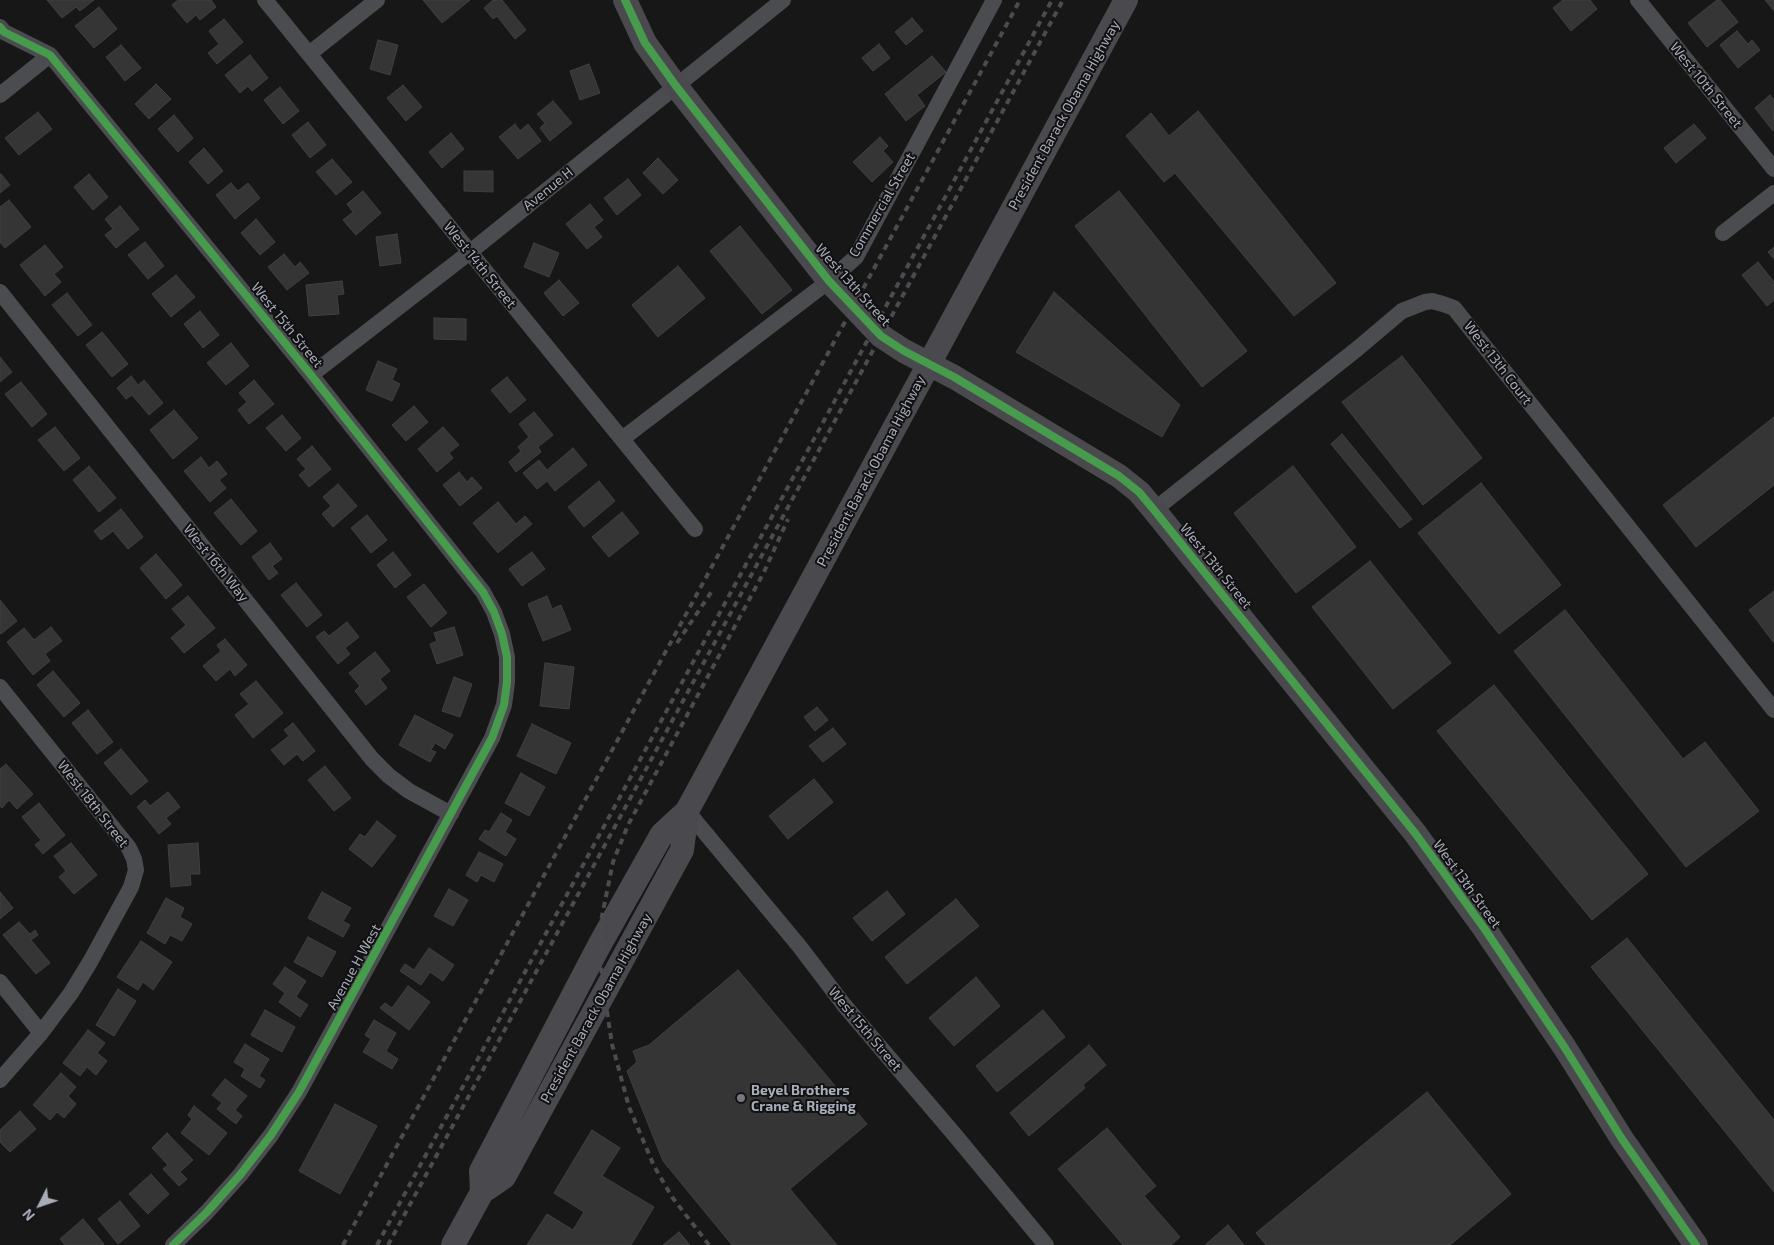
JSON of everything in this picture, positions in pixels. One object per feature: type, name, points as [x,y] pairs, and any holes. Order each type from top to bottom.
[{"type":"street","name":"West 14th Street","points":[[265,0],[695,529]]},
{"type":"street","points":[[309,54],[377,0]]},
{"type":"street","name":"West 13th Street","points":[[625,0],[645,43],[676,86],[829,281],[881,336],[1119,476],[1138,492],[1154,510],[1415,833],[1484,928],[1565,1048],[1622,1139],[1696,1245]]},
{"type":"street","name":"Avenue H","points":[[311,375],[470,252],[783,0]]},
{"type":"street","name":"Commercial Street","points":[[622,439],[829,281],[856,257],[994,0]]},
{"type":"street","name":"President Barack Obama Highway","points":[[452,1245],[482,1192],[504,1177],[682,850],[688,811],[1126,0]]},
{"type":"street","name":"West 10th Street","points":[[1638,0],[1774,169]]},
{"type":"street","name":"West 15th Street","points":[[0,27],[4,32],[50,55],[311,375],[483,592],[494,612],[502,634],[507,657],[507,673]]},
{"type":"street","points":[[0,95],[50,55]]},
{"type":"street","points":[[1723,232],[1774,193]]},
{"type":"street","name":"West 16th Way","points":[[0,292],[372,759],[389,776],[409,791],[451,814]]},
{"type":"street","name":"West 13th Court","points":[[1154,510],[1350,355],[1402,311],[1425,302],[1432,301],[1443,304],[1454,308],[1774,710]]},
{"type":"street","name":"Avenue H West","points":[[173,1245],[206,1213],[240,1175],[271,1135],[299,1092],[497,727],[504,705],[507,673]]},
{"type":"street","name":"West 18th Street","points":[[0,687],[129,848],[136,870],[131,887],[90,962],[71,992],[41,1033],[0,1080]]},
{"type":"street","name":"West 15th Street","points":[[688,811],[800,947],[844,1005],[1046,1245]]},
{"type":"street","points":[[0,982],[41,1033]]},
{"type":"building","points":[[47,0],[94,0],[80,11],[76,7],[62,18]]},
{"type":"building","points":[[178,0],[211,0],[216,7],[200,20],[196,15],[187,23],[172,5]]},
{"type":"building","points":[[423,0],[470,0],[442,23]]},
{"type":"building","points":[[493,0],[502,0],[526,30],[515,39],[497,16],[493,19],[484,8]]},
{"type":"building","points":[[1563,0],[1590,0],[1597,9],[1571,31],[1553,8]]},
{"type":"building","points":[[1717,0],[1720,0],[1738,22],[1707,47],[1688,23]]},
{"type":"building","points":[[1765,0],[1774,0],[1774,11]]},
{"type":"building","points":[[99,7],[117,29],[94,48],[75,26]]},
{"type":"building","points":[[912,18],[923,31],[906,45],[895,32]]},
{"type":"building","points":[[224,19],[243,42],[217,64],[208,53],[219,44],[209,31]]},
{"type":"building","points":[[1737,31],[1748,44],[1752,40],[1760,50],[1738,68],[1720,45]]},
{"type":"building","points":[[378,40],[398,45],[390,75],[370,69]]},
{"type":"building","points":[[879,44],[890,58],[873,71],[862,58]]},
{"type":"building","points":[[121,45],[141,68],[125,81],[106,57]]},
{"type":"building","points":[[250,55],[268,78],[252,91],[248,86],[240,93],[225,75]]},
{"type":"building","points":[[932,56],[946,72],[917,95],[925,106],[906,121],[885,94]]},
{"type":"building","points":[[589,64],[600,93],[580,100],[570,71]]},
{"type":"building","points":[[156,84],[171,99],[149,119],[135,104]]},
{"type":"building","points":[[403,85],[422,107],[406,121],[387,98]]},
{"type":"building","points":[[280,87],[299,111],[283,124],[264,100]]},
{"type":"building","points":[[1770,95],[1774,100],[1773,131],[1755,108]]},
{"type":"building","points":[[553,101],[572,123],[550,141],[540,128],[545,123],[537,114]]},
{"type":"building","points":[[1198,111],[1336,283],[1294,316],[1175,173],[1164,182],[1126,136],[1151,113],[1169,136]]},
{"type":"building","points":[[38,112],[52,129],[19,155],[5,138]]},
{"type":"building","points":[[174,115],[193,138],[178,152],[158,129]]},
{"type":"building","points":[[308,122],[326,145],[310,158],[292,135]]},
{"type":"building","points":[[515,124],[520,131],[528,124],[541,141],[518,159],[499,137]]},
{"type":"building","points":[[1694,124],[1706,138],[1676,163],[1664,148]]},
{"type":"building","points":[[451,133],[464,149],[442,168],[429,152]]},
{"type":"building","points":[[880,137],[888,146],[883,151],[893,162],[872,182],[853,162]]},
{"type":"building","points":[[204,148],[223,171],[208,184],[189,162]]},
{"type":"building","points":[[658,158],[678,180],[663,194],[643,173]]},
{"type":"building","points":[[332,159],[352,182],[336,195],[316,172]]},
{"type":"building","points":[[464,171],[493,171],[493,192],[464,191]]},
{"type":"building","points":[[89,174],[108,197],[93,210],[74,187]]},
{"type":"building","points":[[0,175],[10,185],[0,193]]},
{"type":"building","points":[[628,179],[641,195],[617,215],[604,198]]},
{"type":"building","points":[[231,183],[238,191],[248,183],[260,198],[235,219],[216,195]]},
{"type":"building","points":[[363,191],[381,213],[356,235],[343,220],[353,212],[347,204]]},
{"type":"building","points":[[1119,191],[1247,351],[1202,387],[1075,226]]},
{"type":"building","points":[[9,200],[31,227],[5,248],[0,242],[0,207]]},
{"type":"building","points":[[590,204],[603,220],[594,227],[602,237],[587,249],[566,224]]},
{"type":"building","points":[[120,206],[139,229],[116,248],[105,235],[113,229],[105,219]]},
{"type":"building","points":[[256,219],[275,242],[260,255],[241,233]]},
{"type":"building","points":[[740,226],[792,290],[762,314],[710,251]]},
{"type":"building","points":[[397,234],[401,263],[380,266],[376,237]]},
{"type":"building","points":[[145,242],[164,266],[148,279],[128,255]]},
{"type":"building","points":[[534,243],[559,253],[549,277],[524,267]]},
{"type":"building","points":[[45,245],[63,267],[54,274],[61,282],[45,296],[20,265]]},
{"type":"building","points":[[1774,247],[1774,259],[1768,252]]},
{"type":"building","points":[[284,254],[295,267],[300,262],[309,273],[287,290],[268,267]]},
{"type":"building","points":[[1758,262],[1774,282],[1774,300],[1767,306],[1742,275]]},
{"type":"building","points":[[678,266],[705,298],[658,337],[632,305]]},
{"type":"building","points":[[176,275],[195,297],[171,317],[152,294]]},
{"type":"building","points":[[559,280],[579,303],[563,316],[544,293]]},
{"type":"building","points":[[342,281],[344,294],[337,295],[339,314],[309,316],[306,285]]},
{"type":"building","points":[[1054,292],[1180,405],[1162,437],[1016,352]]},
{"type":"building","points":[[67,293],[92,325],[78,336],[52,305]]},
{"type":"building","points":[[200,311],[219,335],[203,348],[184,324]]},
{"type":"building","points":[[434,318],[466,319],[466,340],[434,339]]},
{"type":"building","points":[[102,332],[128,364],[112,377],[86,345]]},
{"type":"building","points":[[231,343],[249,366],[226,385],[207,363]]},
{"type":"building","points":[[1402,356],[1482,458],[1423,505],[1342,402]]},
{"type":"building","points":[[0,357],[12,372],[0,382]]},
{"type":"building","points":[[378,361],[397,369],[392,380],[400,384],[392,401],[366,390]]},
{"type":"building","points":[[131,376],[138,385],[144,380],[163,403],[149,415],[132,395],[126,399],[117,388]]},
{"type":"building","points":[[507,377],[526,400],[510,413],[491,390]]},
{"type":"building","points":[[254,380],[274,404],[249,424],[238,410],[247,402],[239,393]]},
{"type":"building","points":[[21,382],[47,414],[32,427],[5,394]]},
{"type":"building","points":[[414,406],[428,422],[406,441],[392,425]]},
{"type":"building","points":[[174,410],[198,438],[173,459],[150,430]]},
{"type":"building","points":[[534,412],[553,435],[538,447],[541,452],[516,472],[509,462],[521,451],[518,447],[529,437],[519,424]]},
{"type":"building","points":[[282,415],[301,438],[286,451],[266,428]]},
{"type":"building","points":[[1774,417],[1774,485],[1696,547],[1663,505]]},
{"type":"building","points":[[55,427],[80,458],[64,471],[38,440]]},
{"type":"building","points":[[443,427],[459,445],[449,453],[453,458],[437,472],[418,449]]},
{"type":"building","points":[[1342,434],[1412,519],[1400,528],[1331,444]]},
{"type":"building","points":[[312,446],[331,469],[309,487],[299,475],[306,469],[297,459]]},
{"type":"building","points":[[573,448],[587,465],[555,491],[547,481],[537,489],[523,473],[539,460],[547,470]]},
{"type":"building","points":[[201,457],[209,468],[217,461],[227,474],[219,480],[226,488],[210,502],[184,471]]},
{"type":"building","points":[[89,466],[116,498],[99,512],[73,480]]},
{"type":"building","points":[[1293,466],[1356,547],[1296,593],[1234,513]]},
{"type":"building","points":[[459,472],[467,482],[472,477],[482,488],[460,506],[443,485]]},
{"type":"building","points":[[599,481],[615,501],[584,527],[568,507]]},
{"type":"building","points":[[1481,483],[1561,585],[1499,634],[1418,533]]},
{"type":"building","points":[[338,484],[357,506],[333,527],[322,514],[331,506],[323,497]]},
{"type":"building","points":[[231,499],[257,531],[241,545],[214,513]]},
{"type":"building","points":[[498,502],[516,524],[525,516],[532,524],[498,553],[473,523]]},
{"type":"building","points":[[121,509],[143,537],[128,549],[113,531],[101,540],[94,531]]},
{"type":"building","points":[[622,512],[639,533],[609,557],[592,537]]},
{"type":"building","points":[[367,515],[387,540],[371,553],[351,528]]},
{"type":"building","points":[[270,543],[282,559],[272,566],[278,573],[269,580],[252,557]]},
{"type":"building","points":[[393,552],[411,575],[395,588],[377,565]]},
{"type":"building","points":[[532,552],[545,569],[522,586],[509,569]]},
{"type":"building","points":[[156,554],[182,585],[166,599],[140,568]]},
{"type":"building","points":[[1370,561],[1451,663],[1393,709],[1312,607]]},
{"type":"building","points":[[296,583],[322,615],[307,627],[281,595]]},
{"type":"building","points":[[424,584],[447,613],[431,627],[407,597]]},
{"type":"building","points":[[1774,591],[1774,643],[1749,610]]},
{"type":"building","points":[[188,596],[215,628],[184,653],[171,638],[186,625],[172,609]]},
{"type":"building","points":[[547,596],[552,609],[561,605],[571,630],[543,641],[528,604]]},
{"type":"building","points":[[0,600],[17,621],[1,634],[0,633]]},
{"type":"building","points":[[1565,610],[1683,759],[1705,742],[1759,811],[1686,867],[1514,651]]},
{"type":"building","points":[[347,622],[359,637],[345,648],[350,654],[338,664],[316,637],[324,631],[329,636]]},
{"type":"building","points":[[51,627],[62,641],[45,654],[50,661],[33,675],[7,642],[24,628],[34,640]]},
{"type":"building","points":[[454,627],[463,655],[437,664],[430,644],[437,641],[434,633]]},
{"type":"building","points":[[225,639],[247,665],[235,676],[230,669],[216,681],[203,666],[221,651],[217,645]]},
{"type":"building","points":[[375,652],[390,671],[380,679],[387,688],[366,705],[355,691],[360,686],[349,673]]},
{"type":"building","points":[[545,663],[574,667],[569,709],[540,706]]},
{"type":"building","points":[[53,671],[80,703],[64,717],[37,685]]},
{"type":"building","points":[[454,677],[472,684],[460,717],[442,711]]},
{"type":"building","points":[[256,681],[283,713],[253,738],[235,715],[249,704],[240,694]]},
{"type":"building","points":[[1494,685],[1648,874],[1592,920],[1437,731]]},
{"type":"building","points":[[817,707],[828,720],[815,731],[804,717]]},
{"type":"building","points":[[88,710],[113,742],[97,754],[72,723]]},
{"type":"building","points":[[415,715],[453,735],[445,749],[435,743],[431,750],[436,752],[430,762],[399,745]]},
{"type":"building","points":[[293,723],[315,751],[303,761],[297,754],[284,765],[271,750],[289,736],[284,730]]},
{"type":"building","points":[[532,724],[571,743],[556,774],[517,756]]},
{"type":"building","points":[[833,728],[846,744],[823,762],[809,746]]},
{"type":"building","points":[[121,749],[148,781],[131,795],[104,763]]},
{"type":"building","points":[[6,764],[33,794],[17,809],[9,800],[2,808],[0,806],[0,769]]},
{"type":"building","points":[[325,766],[351,798],[334,811],[308,780]]},
{"type":"building","points":[[521,773],[545,787],[529,816],[505,803]]},
{"type":"building","points":[[814,779],[833,802],[788,839],[769,816]]},
{"type":"building","points":[[168,792],[180,807],[166,818],[171,824],[159,834],[137,807],[145,800],[150,806]]},
{"type":"building","points":[[39,803],[65,835],[43,854],[35,845],[41,840],[22,817]]},
{"type":"building","points":[[501,813],[512,820],[505,832],[516,839],[506,856],[479,839],[485,830],[489,832]]},
{"type":"building","points":[[377,821],[396,836],[372,867],[349,849],[360,834],[365,837]]},
{"type":"building","points":[[71,843],[97,875],[74,894],[59,877],[66,871],[54,856]]},
{"type":"building","points":[[198,843],[200,874],[190,874],[191,885],[171,887],[168,845]]},
{"type":"building","points":[[479,852],[503,864],[494,882],[481,875],[477,882],[466,875]]},
{"type":"building","points":[[449,889],[468,900],[453,926],[434,916]]},
{"type":"building","points":[[887,891],[905,914],[872,941],[853,918]]},
{"type":"building","points":[[0,892],[13,908],[0,919]]},
{"type":"building","points":[[322,892],[351,908],[343,921],[350,925],[343,937],[308,918]]},
{"type":"building","points":[[166,898],[184,908],[180,917],[192,924],[182,941],[170,935],[165,944],[147,933]]},
{"type":"building","points":[[956,899],[979,926],[907,984],[885,957]]},
{"type":"building","points":[[19,922],[30,934],[35,930],[38,935],[31,940],[50,963],[36,974],[3,935]]},
{"type":"building","points":[[308,937],[336,952],[322,977],[294,962]]},
{"type":"building","points":[[1627,938],[1774,1120],[1774,1192],[1591,967]]},
{"type":"building","points":[[141,941],[172,962],[153,990],[143,982],[138,990],[117,977]]},
{"type":"building","points":[[429,948],[454,965],[443,981],[430,972],[421,985],[400,971],[405,964],[414,970]]},
{"type":"building","points":[[285,967],[306,981],[296,997],[308,1005],[300,1017],[279,1002],[285,993],[273,984]]},
{"type":"building","name":"Beyel Brothers Crane & Rigging","points":[[738,970],[867,1124],[790,1189],[837,1245],[732,1245],[663,1161],[627,1071],[637,1062],[633,1051],[649,1045]]},
{"type":"building","points":[[976,977],[1000,1006],[954,1046],[929,1018]]},
{"type":"building","points":[[408,986],[430,1002],[409,1030],[380,1008],[385,1003],[392,1008]]},
{"type":"building","points":[[118,989],[136,1001],[114,1036],[96,1025]]},
{"type":"building","points":[[265,1010],[295,1027],[282,1052],[251,1035]]},
{"type":"building","points":[[1043,1010],[1065,1037],[997,1092],[976,1066]]},
{"type":"building","points":[[374,1020],[396,1033],[386,1051],[398,1059],[392,1069],[363,1052],[371,1039],[365,1035]]},
{"type":"building","points":[[88,1030],[105,1043],[97,1053],[107,1061],[96,1075],[87,1067],[80,1076],[63,1063]]},
{"type":"building","points":[[245,1044],[269,1059],[259,1076],[265,1080],[260,1088],[241,1076],[245,1069],[234,1062]]},
{"type":"building","points":[[1089,1045],[1106,1065],[1083,1085],[1085,1088],[1029,1136],[1010,1113]]},
{"type":"building","points":[[61,1073],[76,1087],[68,1096],[76,1104],[64,1118],[57,1112],[50,1120],[33,1105]]},
{"type":"building","points":[[225,1079],[247,1096],[235,1110],[242,1116],[236,1124],[217,1109],[222,1103],[212,1095]]},
{"type":"building","points":[[1427,1092],[1511,1194],[1450,1245],[1266,1245],[1256,1233]]},
{"type":"building","points":[[335,1104],[377,1126],[340,1194],[299,1171]]},
{"type":"building","points":[[194,1106],[227,1133],[209,1155],[181,1133],[192,1119],[188,1115]]},
{"type":"building","points":[[20,1111],[36,1129],[10,1152],[0,1142],[0,1130]]},
{"type":"building","points":[[1107,1128],[1156,1186],[1144,1196],[1180,1237],[1171,1245],[1123,1245],[1058,1169]]},
{"type":"building","points":[[592,1130],[620,1148],[602,1176],[654,1207],[631,1245],[527,1245],[547,1214],[573,1230],[584,1212],[554,1193]]},
{"type":"building","points":[[167,1133],[193,1160],[180,1172],[187,1179],[179,1186],[163,1169],[168,1165],[152,1148]]},
{"type":"building","points":[[151,1174],[169,1194],[148,1214],[129,1194]]},
{"type":"building","points":[[120,1201],[140,1226],[118,1244],[98,1219]]},
{"type":"building","points":[[83,1219],[103,1245],[65,1245],[60,1239]]},
{"type":"building","points":[[1228,1225],[1244,1245],[1205,1245]]},
{"type":"building","points":[[679,1232],[690,1245],[663,1245]]},
{"type":"railway","points":[[343,1245],[1020,0]]},
{"type":"railway","points":[[377,1245],[1052,0]]},
{"type":"railway","points":[[388,1245],[1063,0]]},
{"type":"railway","points":[[709,1245],[672,1197],[654,1166],[629,1107],[612,1044],[604,992],[601,967],[601,921],[613,862],[628,825],[764,572],[788,519]]},
{"type":"railway","points":[[677,643],[712,591]]},
{"type":"cycle path","points":[[625,0],[645,43],[676,86],[829,281],[881,336],[904,351],[954,377],[1119,476],[1139,492],[1415,833],[1484,928],[1565,1048],[1622,1139],[1696,1245]]},
{"type":"cycle path","points":[[0,27],[4,32],[50,55],[311,375],[483,592],[494,612],[502,634],[507,657],[507,682],[504,705],[492,738],[299,1092],[271,1135],[240,1175],[206,1213],[173,1245]]},
{"type":"place","name":"Beyel Brothers Crane & Rigging","points":[[741,1098]]}]
